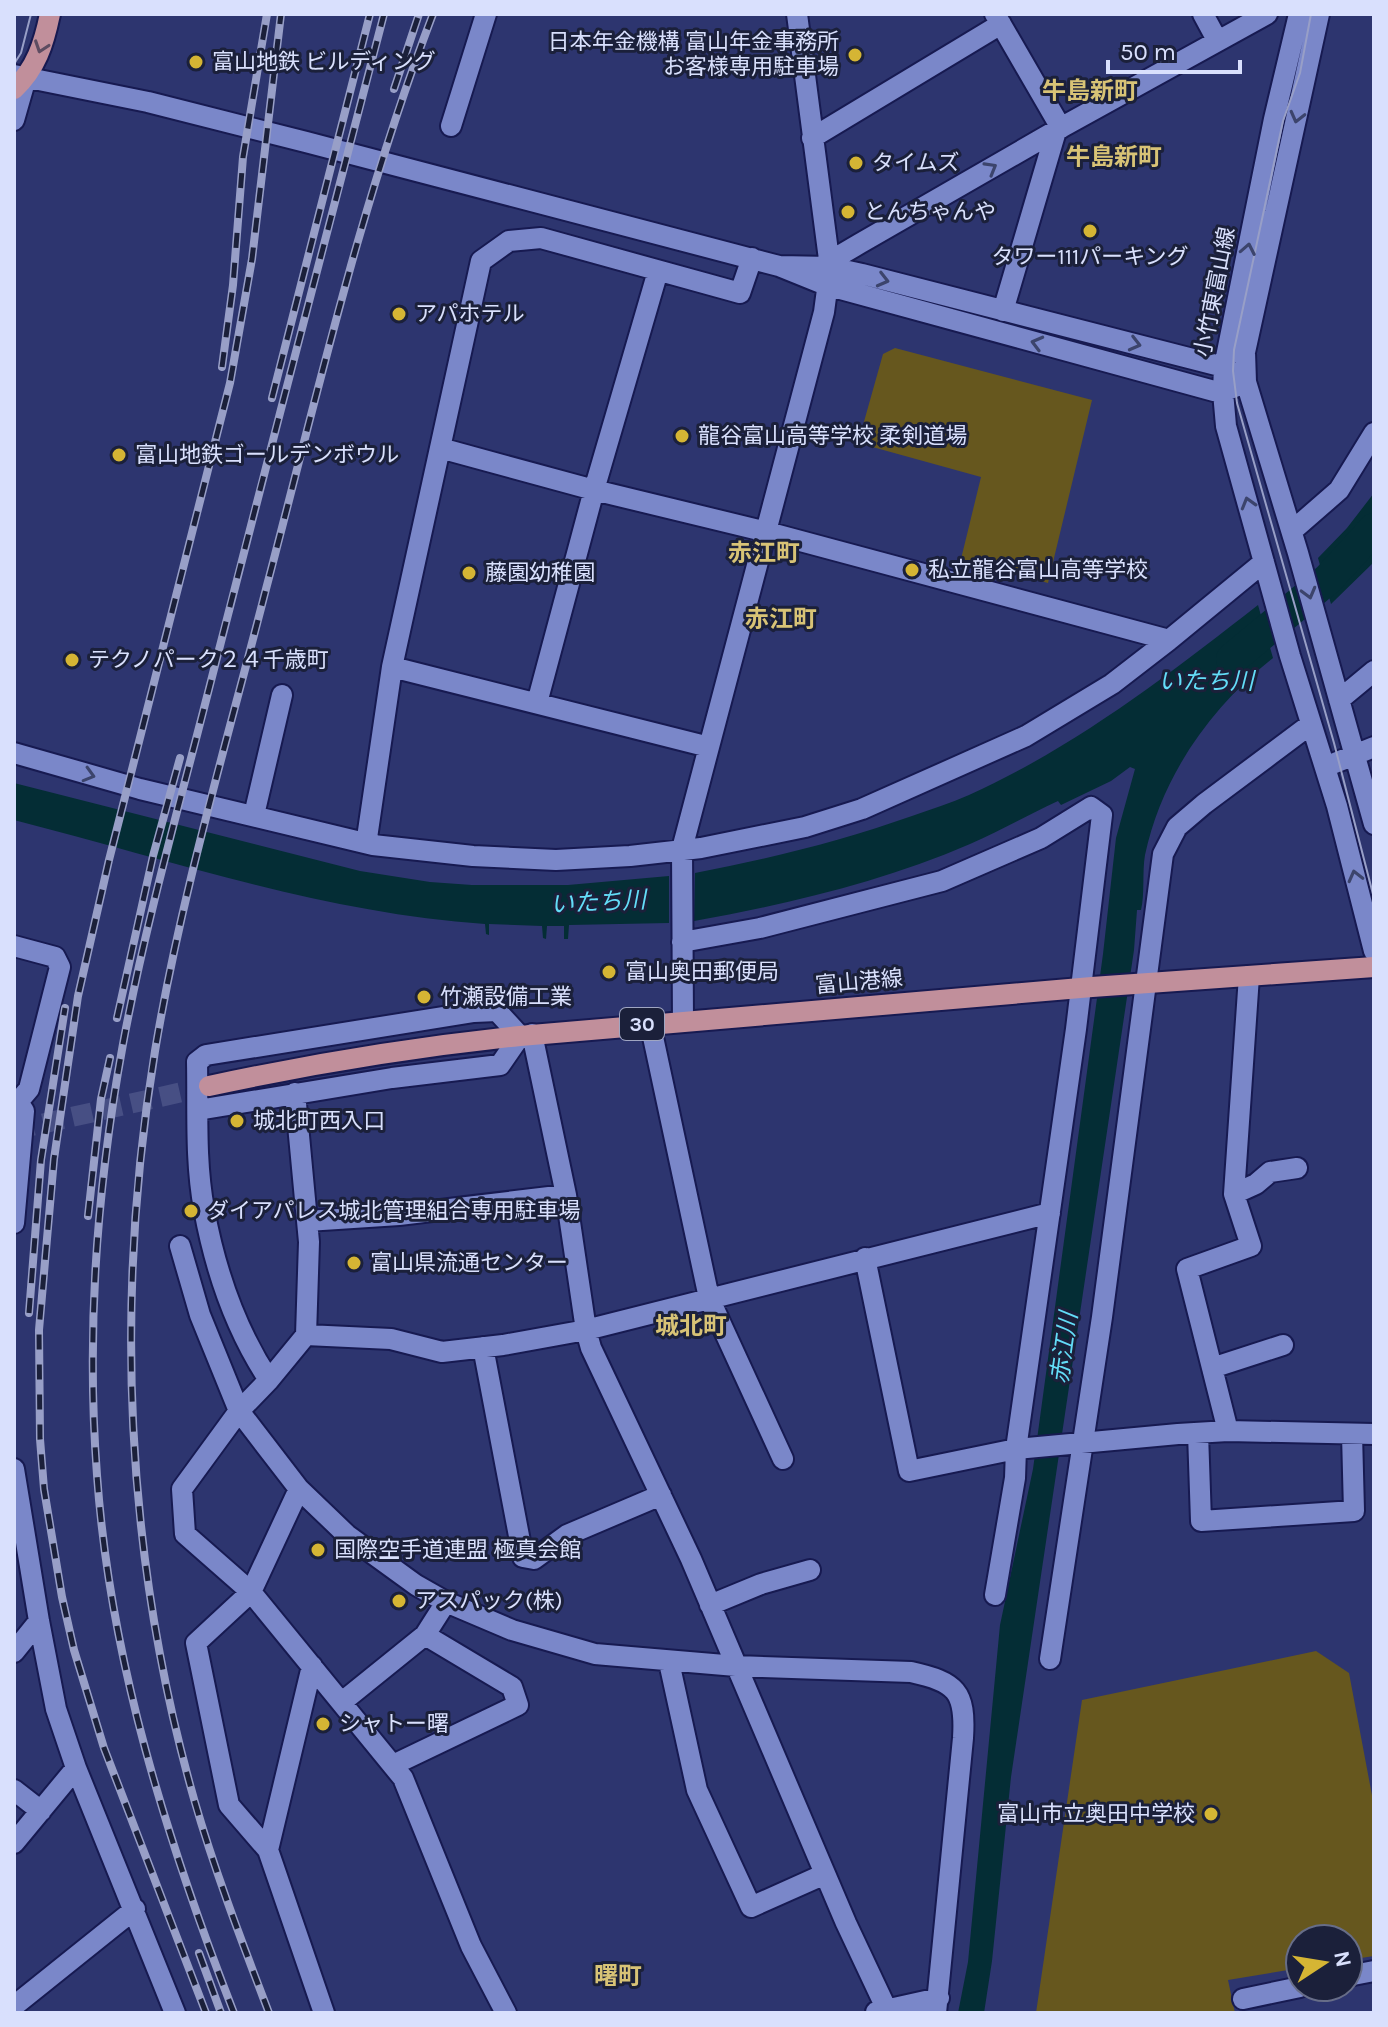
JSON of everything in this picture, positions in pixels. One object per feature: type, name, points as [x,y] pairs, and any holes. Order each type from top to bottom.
[{"type":"main road","points":[[18,81],[37,61],[50,14]]},
{"type":"main road","name":"富山港線","points":[[209,1086],[277,1072],[526,1035],[1142,983],[1374,967]]},
{"type":"street","points":[[451,126],[486,14]]},
{"type":"street","points":[[683,1021],[682,858],[824,312],[828,276],[797,14]]},
{"type":"street","points":[[1203,14],[1217,40]]},
{"type":"street","points":[[828,276],[851,249],[1058,129],[1267,14]]},
{"type":"street","name":"小竹東富山線","points":[[1299,14],[1274,119],[1224,367],[1223,392],[1226,426],[1290,656],[1325,767],[1374,951]]},
{"type":"street","name":"小竹東富山線","points":[[1319,14],[1245,352],[1246,382],[1292,531],[1374,824]]},
{"type":"street","points":[[812,138],[998,19],[1058,129],[1003,311]]},
{"type":"street","points":[[14,120],[18,81],[148,102],[779,266],[1003,311],[1224,367],[1246,382]]},
{"type":"street","points":[[373,845],[367,838],[392,667],[481,261],[509,241],[541,238],[740,293],[752,258]]},
{"type":"street","points":[[537,703],[594,490],[658,271]]},
{"type":"street","points":[[828,276],[1223,392],[1246,382]]},
{"type":"street","points":[[1292,531],[1339,490],[1374,433]]},
{"type":"street","points":[[440,448],[1169,640]]},
{"type":"street","points":[[14,753],[140,789],[373,845],[473,856],[556,860],[630,856],[682,858],[701,848],[805,827],[875,804],[1026,736],[1112,684],[1266,570]]},
{"type":"street","points":[[392,667],[709,747]]},
{"type":"street","points":[[1339,700],[1374,671]]},
{"type":"street","points":[[254,815],[282,695]]},
{"type":"street","points":[[1050,1659],[1074,1444],[1102,1317],[1142,983],[1163,854],[1177,827],[1311,724]]},
{"type":"street","points":[[1325,767],[1374,747]]},
{"type":"street","points":[[682,938],[760,928],[942,881],[1041,838],[1091,807],[1102,815],[1086,988],[1076,1029],[1050,1213],[1021,1449],[995,1595]]},
{"type":"street","points":[[14,946],[55,957],[60,967],[29,1089],[16,1102],[24,1111],[14,1223]]},
{"type":"street","points":[[1228,1431],[1187,1269],[1251,1246],[1234,1194],[1249,976]]},
{"type":"street","points":[[180,1246],[200,1315],[239,1411],[299,1489],[347,1535],[416,1585],[446,1602],[512,1630],[595,1654],[736,1666],[911,1672],[936,1678],[955,1689],[965,1712],[937,2006],[880,2011],[825,1874],[736,1666],[710,1605],[591,1348],[566,1195],[526,1035],[497,1011],[474,1012],[206,1055],[197,1062],[197,1143],[203,1208],[218,1266],[240,1329],[269,1380]]},
{"type":"street","points":[[650,1023],[709,1298],[783,1459]]},
{"type":"street","points":[[198,1110],[392,1078],[500,1065],[526,1035]]},
{"type":"street","points":[[295,1093],[309,1242],[306,1335],[239,1411],[182,1489],[185,1534],[251,1592],[403,1778],[471,1946],[506,2013]]},
{"type":"street","points":[[1234,1194],[1256,1184],[1270,1172],[1297,1168]]},
{"type":"street","points":[[307,1221],[399,1215],[566,1195]]},
{"type":"street","points":[[306,1335],[391,1339],[442,1352],[483,1347],[586,1330],[1050,1213]]},
{"type":"street","points":[[865,1258],[909,1471],[1021,1449],[1198,1433],[1374,1434]]},
{"type":"street","points":[[1212,1368],[1283,1345]]},
{"type":"street","points":[[483,1347],[523,1557],[534,1559],[567,1535],[661,1495]]},
{"type":"street","points":[[1198,1433],[1201,1521],[1354,1511],[1352,1434]]},
{"type":"street","points":[[14,1469],[56,1709],[76,1768],[135,1909],[168,2009]]},
{"type":"street","points":[[299,1489],[251,1592],[196,1643],[229,1805],[268,1850],[324,2013]]},
{"type":"street","points":[[710,1605],[761,1584],[810,1570]]},
{"type":"street","points":[[342,1702],[425,1635],[446,1602]]},
{"type":"street","points":[[14,1652],[39,1621]]},
{"type":"street","points":[[393,1765],[518,1705],[512,1687],[425,1635]]},
{"type":"street","points":[[669,1662],[697,1790],[751,1907],[825,1874]]},
{"type":"street","points":[[268,1850],[312,1666]]},
{"type":"street","points":[[14,1843],[76,1768]]},
{"type":"street","points":[[14,1790],[41,1811]]},
{"type":"street","points":[[14,2006],[135,1909]]},
{"type":"street","points":[[1243,1999],[1284,1990]]},
{"type":"shaded area","points":[[895,348],[1092,400],[1048,583],[961,559],[981,477],[858,443],[883,354]]},
{"type":"shaded area","name":"富山市立奥田中学校","points":[[1316,1651],[1349,1673],[1374,1806],[1374,1956],[1364,1958],[1364,1923],[1284,1923],[1284,1971],[1228,1980],[1235,2013],[1036,2013],[1082,1700]]},
{"type":"water","points":[[1374,493],[1374,562],[1331,604],[1318,558]]},
{"type":"water","name":"赤江川","points":[[1258,605],[1273,658],[1229,699],[1192,746],[1163,798],[1145,855],[1142,904],[1141,910],[1137,910],[1134,950],[1011,1777],[984,2013],[958,2013],[968,1962],[1000,1625],[1033,1469],[1116,838],[1135,769],[1130,767],[1111,781],[1061,805],[1058,801],[937,858],[869,881],[799,899],[694,921],[695,873],[832,841],[969,795],[1083,733],[1155,684]]},
{"type":"water","name":"いたち川","points":[[14,783],[360,871],[430,882],[568,885],[669,876],[669,923],[569,925],[568,939],[564,939],[564,926],[547,926],[546,939],[543,938],[542,926],[489,924],[489,935],[486,934],[485,924],[365,909],[306,897],[14,820]]},
{"type":"waterway","name":"いたち川","points":[[1232,659],[1328,579],[1374,529]]},
{"type":"tunnel","points":[[14,1130],[209,1086]]},
{"type":"tram line","points":[[14,64],[21,53],[31,14]]},
{"type":"tram line","points":[[1311,14],[1300,73],[1283,121],[1234,350],[1233,371],[1237,403],[1334,743],[1374,898]]},
{"type":"railway","points":[[222,367],[233,285],[243,157],[267,14]]},
{"type":"railway","points":[[206,2013],[104,1748],[74,1650],[44,1489],[40,1439],[39,1330],[54,1159],[78,996],[109,860],[230,383],[252,259],[281,14]]},
{"type":"railway","points":[[272,398],[370,14]]},
{"type":"railway","points":[[234,2013],[165,1816],[145,1749],[114,1613],[104,1544],[94,1421],[94,1313],[100,1205],[114,1097],[142,951],[384,14]]},
{"type":"railway","points":[[394,89],[419,14]]},
{"type":"railway","points":[[269,2013],[194,1799],[171,1707],[153,1615],[133,1427],[131,1333],[134,1239],[142,1145],[155,1051],[191,877],[362,227],[407,84],[433,14]]},
{"type":"railway","points":[[117,1018],[153,856],[180,758]]},
{"type":"railway","points":[[29,1313],[41,1160],[65,1008]]},
{"type":"railway","points":[[88,1216],[101,1099],[110,1058]]},
{"type":"railway","points":[[199,1953],[221,2013]]},
{"type":"place","name":"日本年金機構 富山年金事務所 お客様専用駐車場","points":[[855,55]]},
{"type":"place","name":"富山地鉄 ビルディング","points":[[196,62]]},
{"type":"place","name":"タイムズ","points":[[856,163]]},
{"type":"place","name":"とんちゃんや","points":[[848,212]]},
{"type":"place","name":"タワー111パーキング","points":[[1090,231]]},
{"type":"place","name":"アパホテル","points":[[399,314]]},
{"type":"place","name":"龍谷富山高等学校 柔剣道場","points":[[682,436]]},
{"type":"place","name":"富山地鉄ゴールデンボウル","points":[[119,455]]},
{"type":"place","name":"私立龍谷富山高等学校","points":[[912,570]]},
{"type":"place","name":"藤園幼稚園","points":[[469,573]]},
{"type":"place","name":"テクノパーク２４千歳町","points":[[72,660]]},
{"type":"place","name":"富山奥田郵便局","points":[[609,972]]},
{"type":"place","name":"竹瀬設備工業","points":[[424,997]]},
{"type":"place","name":"城北町西入口","points":[[237,1121]]},
{"type":"place","name":"ダイアパレス城北管理組合専用駐車場","points":[[191,1211]]},
{"type":"place","name":"富山県流通センター","points":[[354,1263]]},
{"type":"place","name":"国際空手道連盟 極真会館","points":[[318,1550]]},
{"type":"place","name":"アスパック(株)","points":[[399,1601]]},
{"type":"place","name":"シャトー曙","points":[[323,1724]]},
{"type":"place","name":"富山市立奥田中学校","points":[[1211,1814]]},
{"type":"district","name":"牛島新町","points":[[1090,91]]},
{"type":"district","name":"牛島新町","points":[[1114,157]]},
{"type":"district","name":"赤江町","points":[[764,553]]},
{"type":"district","name":"赤江町","points":[[781,619]]},
{"type":"district","name":"城北町","points":[[691,1326]]},
{"type":"district","name":"曙町","points":[[618,1976]]}]
